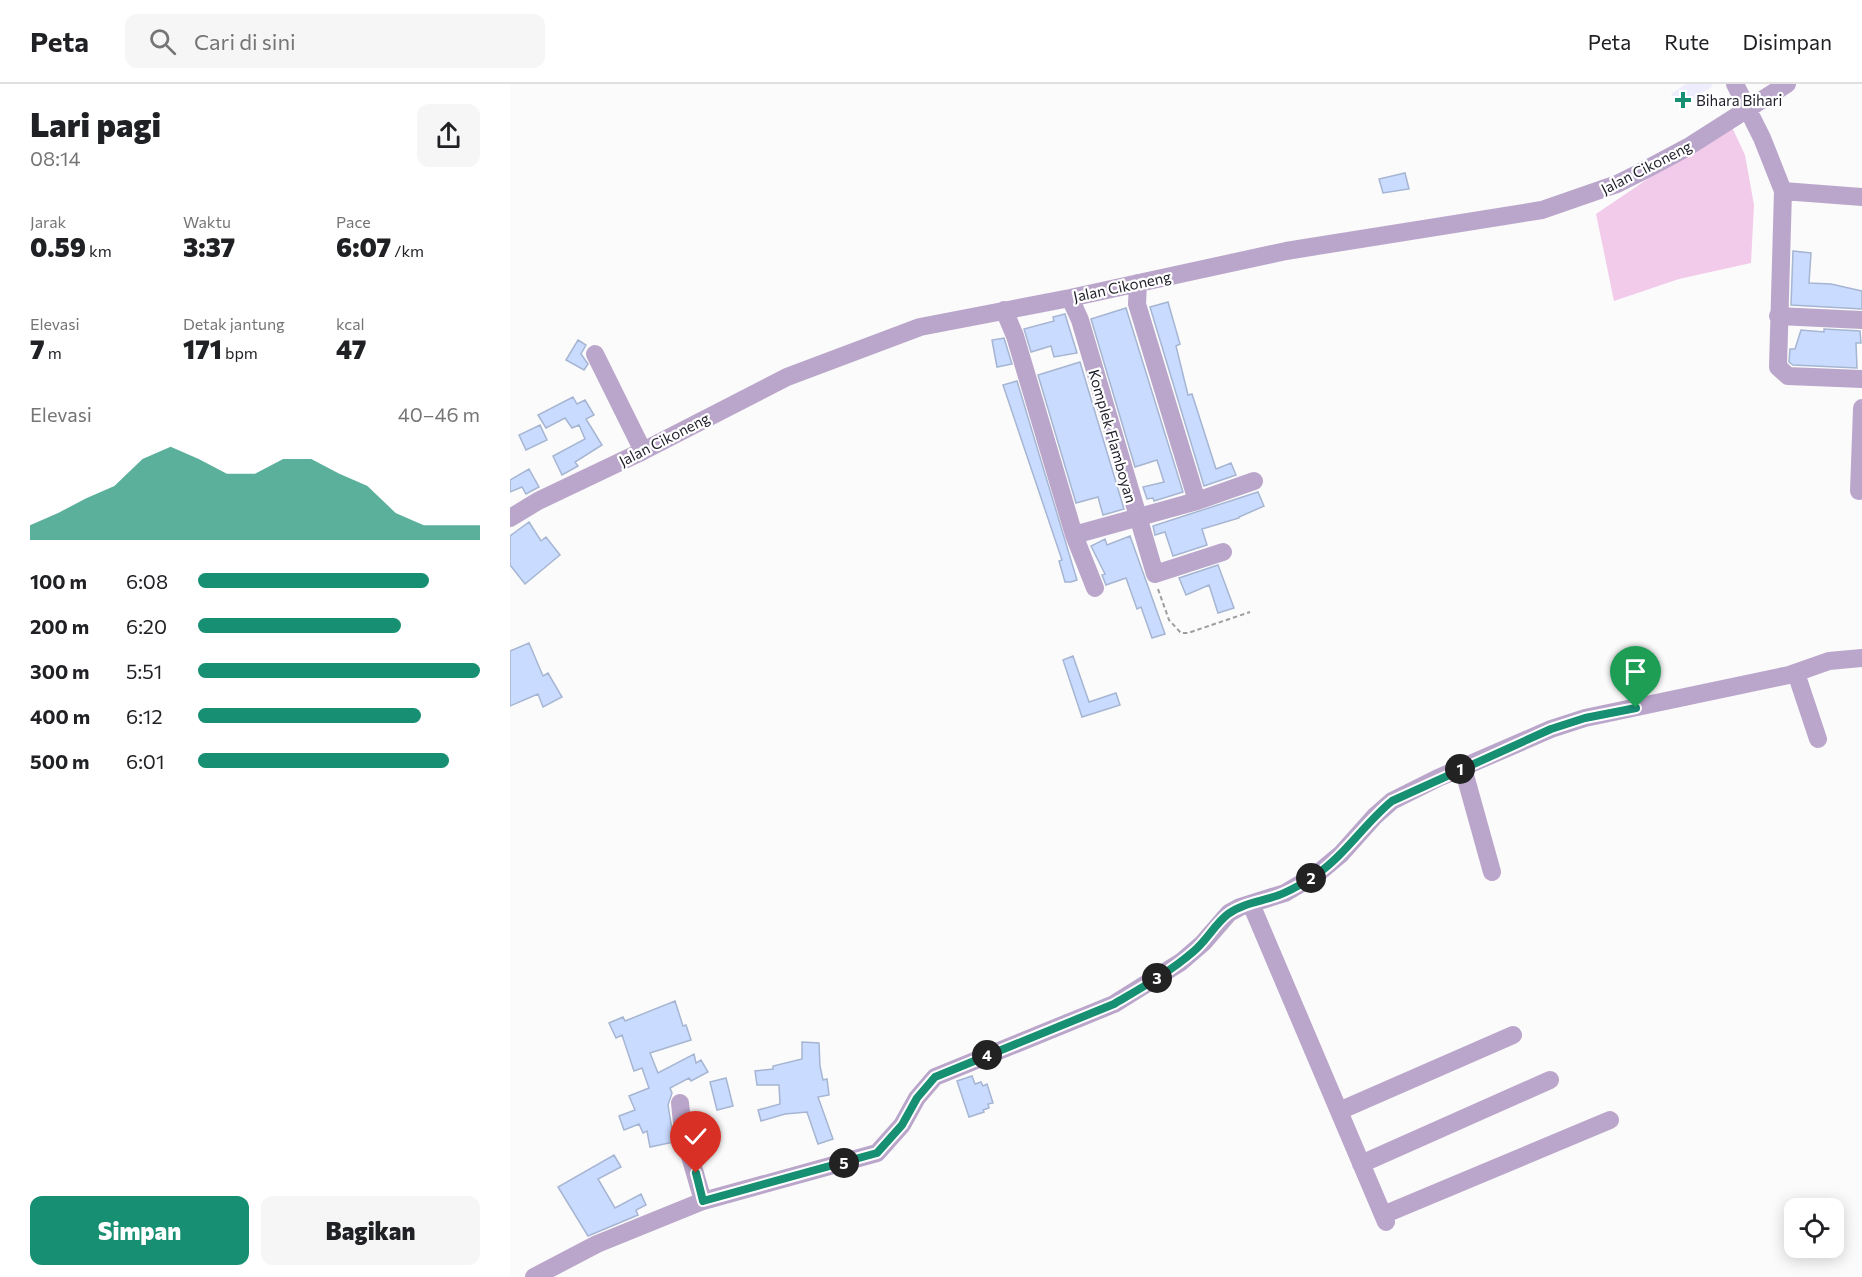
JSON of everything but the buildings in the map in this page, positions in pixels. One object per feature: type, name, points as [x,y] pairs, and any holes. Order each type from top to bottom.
[{"type":"street","points":[[1735,84],[1749,109],[1783,191],[1778,316],[1778,367],[1780,372],[1788,376],[1862,379]]},
{"type":"street","name":"Jalan Cikoneng","points":[[510,518],[538,501],[643,451],[787,377],[920,327],[1070,298],[1286,251],[1542,210],[1617,184],[1688,147],[1787,84]]},
{"type":"street","points":[[1783,191],[1862,197]]},
{"type":"street","points":[[1138,283],[1137,304],[1197,501]]},
{"type":"street","name":"Komplek Flamboyan","points":[[1070,298],[1080,320],[1155,574]]},
{"type":"street","points":[[1004,310],[1015,336],[1074,535],[1095,588]]},
{"type":"street","points":[[1778,316],[1862,320]]},
{"type":"street","points":[[595,354],[643,451]]},
{"type":"street","points":[[1859,491],[1862,408]]},
{"type":"street","points":[[1074,535],[1197,501],[1254,482]]},
{"type":"street","points":[[1155,574],[1223,552]]},
{"type":"street","points":[[534,1277],[597,1244],[703,1201],[877,1153],[902,1125],[917,1098],[935,1077],[1114,1004],[1181,962],[1229,913],[1285,893],[1317,874],[1341,854],[1375,816],[1392,801],[1551,729],[1585,718],[1796,673],[1829,662],[1862,658]]},
{"type":"street","points":[[1796,673],[1818,739]]},
{"type":"street","points":[[1463,768],[1492,872]]},
{"type":"street","points":[[1251,904],[1384,1219],[1610,1120]]},
{"type":"street","points":[[1339,1111],[1514,1035]]},
{"type":"street","points":[[1361,1164],[1550,1080]]},
{"type":"street","points":[[680,1103],[684,1132],[703,1201]]},
{"type":"path","points":[[1155,574],[1169,620],[1181,633],[1188,633],[1250,612]]},
{"type":"shaded area","name":"Bihara Bihari","points":[[1686,84],[1711,84],[1713,86],[1680,106],[1671,94]]},
{"type":"shaded area","points":[[1730,123],[1745,155],[1754,205],[1751,263],[1679,279],[1614,301],[1596,214]]},
{"type":"place","name":"Bihara Bihari","points":[[1683,100]]},
{"type":"route","points":[[696,1173],[703,1201],[776,1179],[869,1157],[877,1153],[902,1125],[917,1098],[935,1077],[1114,1004],[1141,988],[1181,962],[1229,913],[1240,907],[1285,893],[1317,874],[1341,854],[1375,816],[1392,801],[1438,778],[1551,729],[1585,718],[1636,708]]}]
